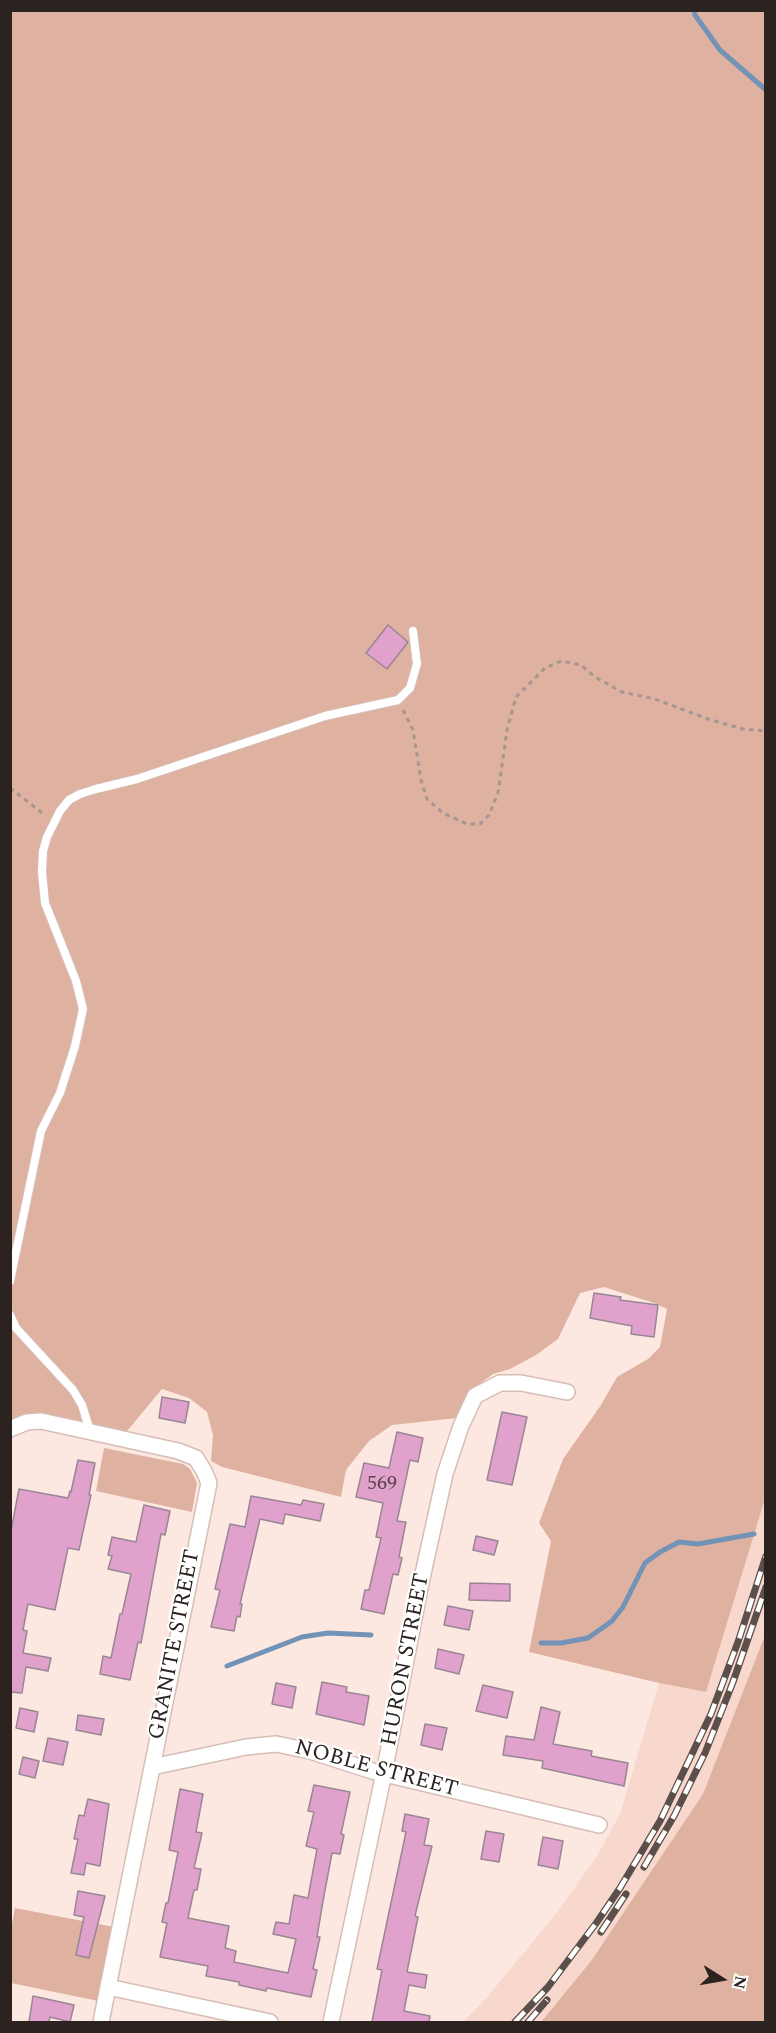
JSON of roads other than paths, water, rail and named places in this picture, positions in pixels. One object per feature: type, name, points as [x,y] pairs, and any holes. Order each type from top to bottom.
[{"type":"street","name":"HURON STREET","points":[[331,2022],[440,1496],[461,1425],[475,1396],[500,1383],[521,1383],[567,1392]]},
{"type":"street","name":"GRANITE STREET","points":[[10,1429],[27,1422],[41,1421],[178,1451],[196,1458],[209,1484],[100,2022]]},
{"type":"street","name":"NOBLE STREET","points":[[152,1767],[246,1747],[276,1744],[310,1751],[384,1773],[599,1825]]},
{"type":"street","points":[[108,1987],[270,2022]]},
{"type":"lane","points":[[10,1281],[41,1131],[60,1093],[75,1046],[82,1009],[76,981],[45,903],[42,872],[43,851],[60,811],[69,800],[80,794],[325,716],[398,700],[410,688],[417,664],[413,631]]},
{"type":"lane","points":[[10,1316],[16,1328],[73,1390],[82,1405],[90,1431]]},
{"type":"waterway","points":[[694,10],[695,15],[720,50],[766,90]]},
{"type":"waterway","points":[[541,1643],[561,1643],[588,1638],[612,1621],[623,1607],[645,1563],[679,1542],[698,1544],[754,1534]]},
{"type":"waterway","points":[[227,1666],[302,1637],[328,1633],[371,1635]]},
{"type":"railway","points":[[515,2022],[548,1987],[597,1922],[660,1821],[711,1714],[738,1642],[766,1556]]},
{"type":"railway","points":[[644,1867],[674,1816],[705,1753],[766,1587]]},
{"type":"railway","points":[[601,1932],[626,1894]]},
{"type":"railway","points":[[528,2022],[547,2000]]}]
